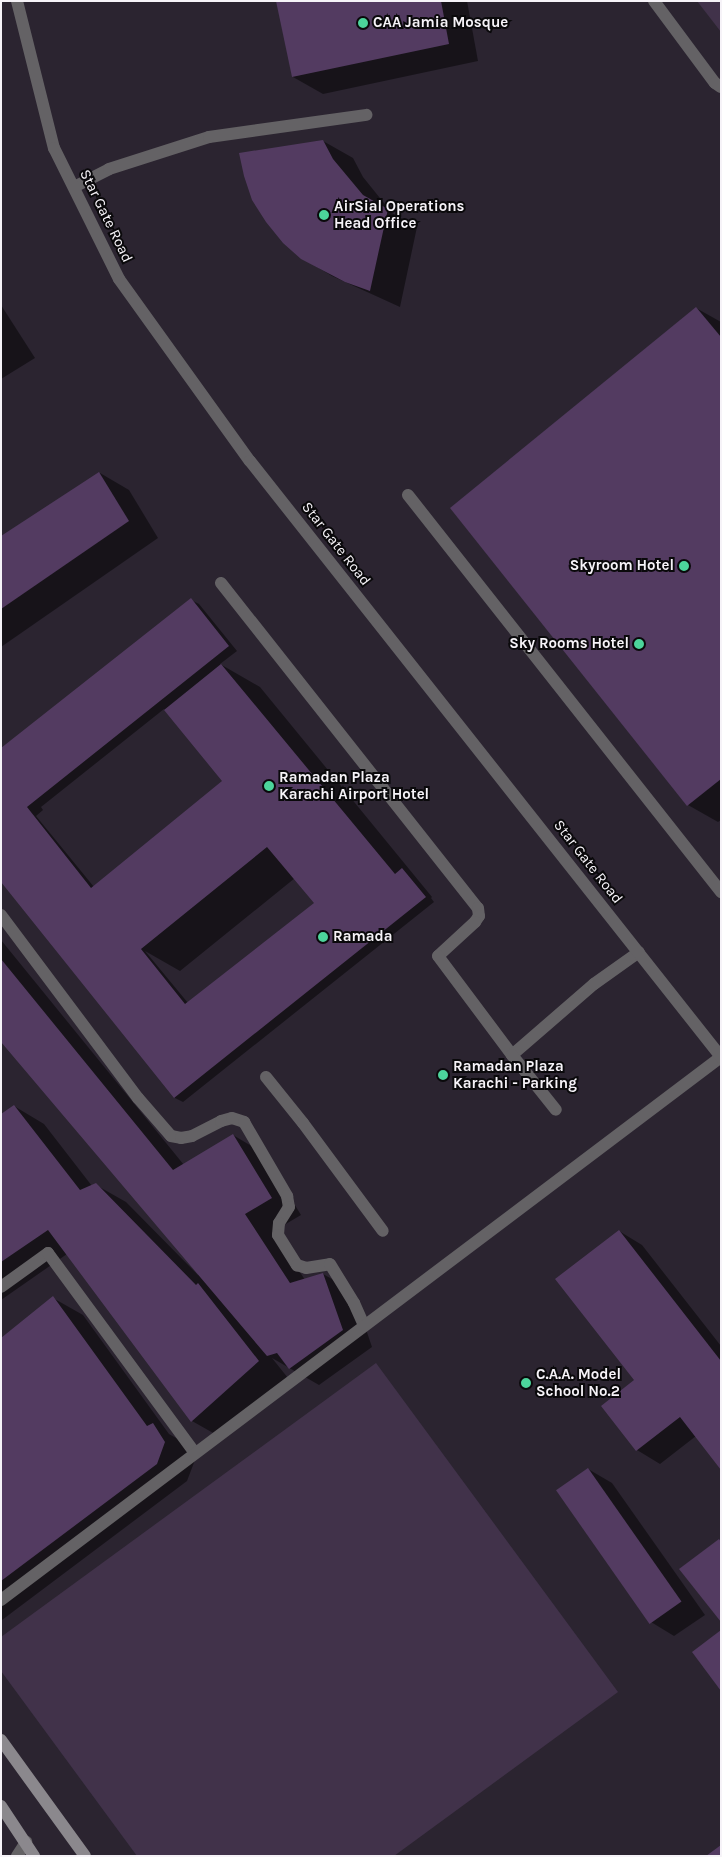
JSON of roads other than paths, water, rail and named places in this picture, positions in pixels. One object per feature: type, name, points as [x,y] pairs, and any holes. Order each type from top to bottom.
[{"type":"main road","points":[[1,1740],[85,1856]]},
{"type":"main road","points":[[1,1806],[34,1856]]},
{"type":"street","name":"Star Gate Road","points":[[17,1],[54,148],[120,279],[250,462],[721,1057]]},
{"type":"street","points":[[654,1],[715,83],[721,87]]},
{"type":"street","points":[[74,187],[109,168],[209,137],[366,115]]},
{"type":"street","points":[[408,494],[721,892]]},
{"type":"street","points":[[220,583],[478,908],[479,916],[475,922],[438,956],[556,1110]]},
{"type":"street","points":[[1,915],[138,1098],[171,1136],[181,1138],[192,1136],[221,1121],[232,1118],[244,1122],[287,1196],[288,1207],[279,1223],[278,1235],[297,1266],[306,1268],[330,1264],[354,1302],[364,1325]]},
{"type":"street","points":[[512,1055],[594,984],[639,952]]},
{"type":"street","points":[[1,1600],[721,1057]]},
{"type":"street","points":[[266,1077],[303,1123],[383,1231]]},
{"type":"street","points":[[1,1287],[48,1253],[195,1453]]},
{"type":"street","points":[[17,1856],[26,1842]]},
{"type":"place","name":"CAA Jamia Mosque","points":[[363,23]]},
{"type":"place","name":"AirSial Operations Head Office","points":[[324,215]]},
{"type":"place","name":"Skyroom Hotel","points":[[684,566]]},
{"type":"place","name":"Sky Rooms Hotel","points":[[639,644]]},
{"type":"place","name":"Ramadan Plaza Karachi Airport Hotel","points":[[269,786]]},
{"type":"place","name":"Ramada","points":[[323,937]]},
{"type":"place","name":"Ramadan Plaza Karachi - Parking","points":[[443,1075]]},
{"type":"place","name":"C.A.A. Model School No.2","points":[[526,1383]]}]
